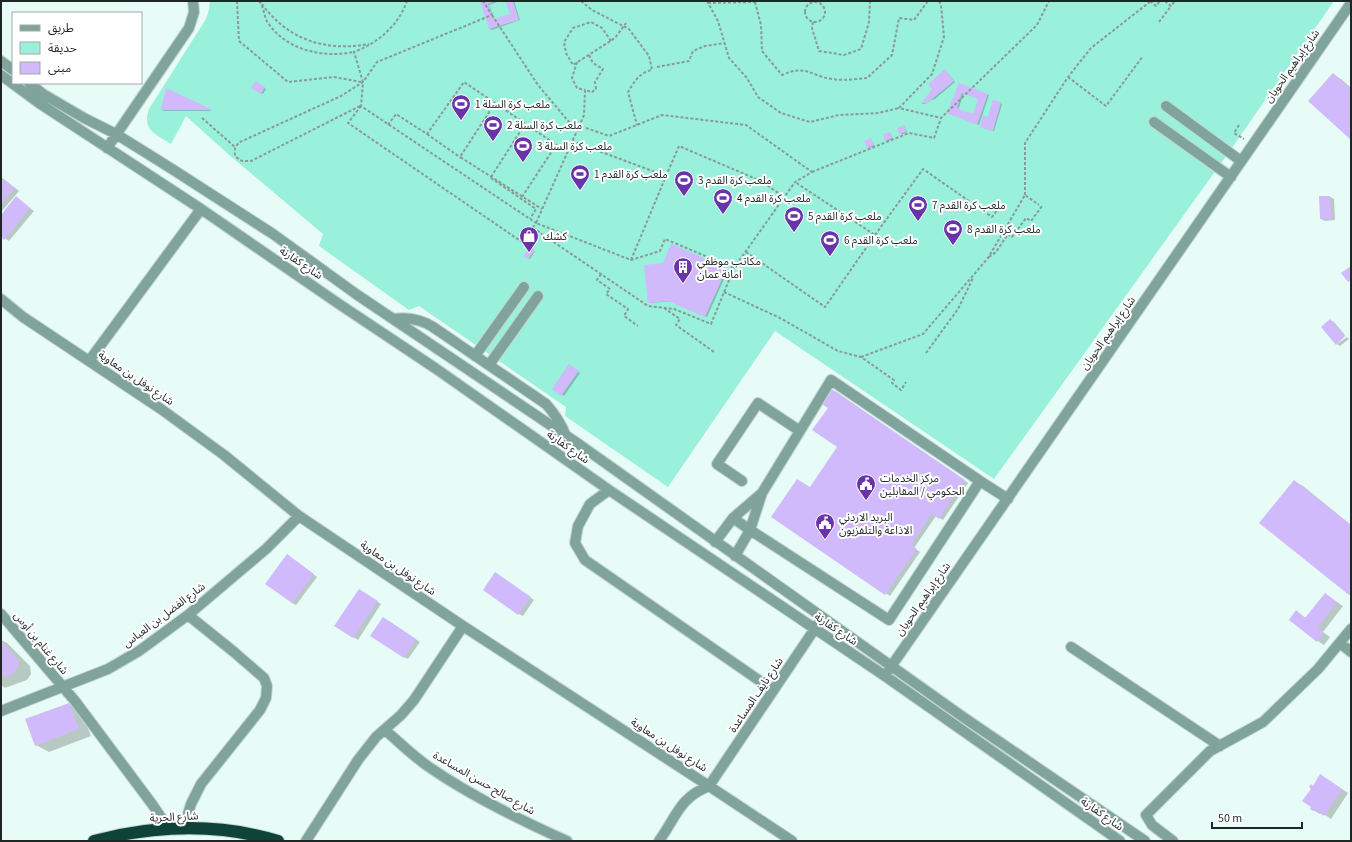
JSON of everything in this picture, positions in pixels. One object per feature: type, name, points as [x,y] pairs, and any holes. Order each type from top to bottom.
[{"type":"highway","name":"شارع الحرية","points":[[94,841],[111,837],[184,828],[226,830],[258,835],[278,841]]},
{"type":"street","points":[[107,148],[189,28],[194,12],[193,1]]},
{"type":"street","name":"شارع إبراهيم الحويان","points":[[884,676],[1351,3]]},
{"type":"street","points":[[1,61],[12,69]]},
{"type":"street","name":"شارع كفارنة","points":[[1,75],[12,83]]},
{"type":"street","name":"شارع كفارنة","points":[[13,84],[39,103],[201,209],[435,368],[609,490],[884,676],[1120,841]]},
{"type":"street","name":"شارع كفارنة","points":[[30,84],[43,94],[84,118],[116,134],[172,168],[273,234],[356,294],[566,436],[891,666],[1145,841]]},
{"type":"street","points":[[1166,106],[1242,161]]},
{"type":"street","points":[[1154,122],[1230,177]]},
{"type":"street","points":[[89,361],[201,209]]},
{"type":"street","points":[[475,356],[524,287]]},
{"type":"street","points":[[489,365],[538,296]]},
{"type":"street","name":"شارع نوفل بن معاوية","points":[[1,299],[23,317],[162,408],[224,455],[299,516],[463,626],[792,841]]},
{"type":"street","points":[[393,319],[414,318],[425,322],[489,365],[546,404],[558,419],[566,436]]},
{"type":"street","points":[[735,556],[750,530],[762,493],[831,380],[1008,499]]},
{"type":"street","points":[[742,481],[717,464],[758,403],[800,431]]},
{"type":"street","points":[[733,518],[889,620],[980,480]]},
{"type":"street","points":[[609,490],[590,504],[578,526],[575,543],[585,560],[774,690]]},
{"type":"street","points":[[715,542],[733,518],[762,493]]},
{"type":"street","name":"شارع الفضل بن العباس","points":[[1,711],[108,669],[139,651],[188,615],[266,549],[299,516]]},
{"type":"street","name":"شارع غنام بن أوس","points":[[1,614],[84,713],[169,829]]},
{"type":"street","points":[[184,828],[191,804],[201,784],[260,710],[266,698],[267,686],[264,678],[251,666],[188,615]]},
{"type":"street","name":"شارع نايف المساعدة","points":[[709,786],[822,617]]},
{"type":"street","points":[[306,841],[358,760],[376,737],[401,715],[414,700],[463,626]]},
{"type":"street","points":[[1173,841],[1152,825],[1146,815],[1210,751],[1263,722],[1318,669],[1351,629]]},
{"type":"street","points":[[1340,643],[1351,652]]},
{"type":"street","points":[[1071,647],[1220,746]]},
{"type":"street","name":"شارع صالح حسن المساعدة","points":[[384,730],[428,766],[448,779],[516,817],[567,841]]},
{"type":"street","points":[[659,841],[686,799],[697,791],[709,786]]},
{"type":"path","points":[[237,1],[239,40],[288,82],[334,77],[363,82]]},
{"type":"path","points":[[259,1],[280,24],[288,30],[310,41],[330,46],[343,47],[372,44]]},
{"type":"path","points":[[262,4],[268,23],[280,36],[318,54],[341,54],[354,52],[372,44],[391,29],[401,14],[407,1]]},
{"type":"path","points":[[484,1],[538,85],[569,122],[609,136],[662,115],[746,124],[812,172]]},
{"type":"path","points":[[581,1],[592,10],[629,29],[649,56],[652,70],[636,79],[628,92],[637,125]]},
{"type":"path","points":[[928,1],[914,20],[899,18],[892,55],[867,78],[833,79],[809,71],[792,71],[782,75],[762,51],[761,25],[755,1],[708,2],[718,21],[729,58],[747,78],[758,97],[781,113],[810,122],[839,115],[878,113],[899,108],[941,118]]},
{"type":"path","points":[[813,22],[812,28],[819,51],[844,55],[861,49],[869,22],[870,1]]},
{"type":"path","points":[[899,108],[932,74],[944,37],[941,5],[939,1]]},
{"type":"path","points":[[533,228],[648,306],[674,308],[710,324],[734,268],[795,182],[812,172],[909,133],[934,138],[941,118],[1037,25],[1049,1]]},
{"type":"path","points":[[861,357],[923,334],[974,275],[988,258],[1025,195],[1025,143],[1068,77],[1091,48],[1150,1],[1156,6],[1160,1]]},
{"type":"path","points":[[1165,1],[1171,6]]},
{"type":"path","points":[[1159,22],[1175,1]]},
{"type":"path","points":[[817,2],[823,7],[825,13],[822,19],[813,22],[806,17],[805,11],[811,3],[817,2]]},
{"type":"path","points":[[361,106],[250,161],[246,162],[238,160],[234,154],[236,147],[240,142],[340,96],[363,82],[377,62],[492,15]]},
{"type":"path","points":[[611,41],[602,28],[591,22],[572,28],[564,42],[566,53],[573,64],[589,55],[611,41],[615,38],[626,23]]},
{"type":"path","points":[[657,67],[689,61],[693,52],[706,46],[724,44]]},
{"type":"path","points":[[354,52],[363,82],[361,106],[348,123],[522,242],[536,223],[584,115],[585,90]]},
{"type":"path","points":[[577,62],[572,78],[576,88],[592,92],[596,89],[595,82],[603,69],[593,63],[589,55]]},
{"type":"path","points":[[1068,77],[1106,106],[1143,56]]},
{"type":"path","points":[[427,134],[464,82],[567,152]]},
{"type":"path","points":[[460,157],[495,103]]},
{"type":"path","points":[[361,106],[536,223],[632,260],[660,251],[665,239],[734,268]]},
{"type":"path","points":[[388,125],[396,114],[427,134],[536,209],[530,220]]},
{"type":"path","points":[[202,118],[236,147]]},
{"type":"path","points":[[491,177],[525,124]]},
{"type":"path","points":[[1239,125],[1234,133],[1239,136]]},
{"type":"path","points":[[572,140],[666,176]]},
{"type":"path","points":[[522,197],[556,145]]},
{"type":"path","points":[[632,260],[679,146],[761,181],[784,197]]},
{"type":"path","points":[[460,157],[542,209]]},
{"type":"path","points":[[746,252],[825,307],[923,169],[992,217],[999,208]]},
{"type":"path","points":[[795,182],[875,235]]},
{"type":"path","points":[[988,258],[996,252],[1008,234],[1012,237],[1026,218],[1031,222],[1040,206],[1025,195]]},
{"type":"path","points":[[601,274],[597,280],[610,289],[606,294],[628,310],[624,316],[638,326]]},
{"type":"path","points":[[926,353],[958,309],[974,275]]},
{"type":"path","points":[[724,292],[780,318],[838,351],[861,357],[894,380],[892,383],[901,390],[906,382]]},
{"type":"path","points":[[663,307],[680,319],[676,325],[714,352]]},
{"type":"green space","points":[[210,1],[1334,1],[1229,152],[994,479],[775,331],[668,487],[565,416],[566,407],[419,306],[409,310],[319,246],[323,234],[227,153],[186,116],[171,144],[151,131],[147,122],[149,109],[206,19]]},
{"type":"building","points":[[480,1],[496,1],[488,4],[494,19],[510,14],[505,1],[513,1],[519,20],[489,29]]},
{"type":"building","points":[[945,69],[954,81],[931,100],[921,104],[932,89],[928,84]]},
{"type":"building","points":[[1333,73],[1351,90],[1351,140],[1308,101]]},
{"type":"building","points":[[256,81],[265,87],[261,94],[251,88]]},
{"type":"building","points":[[959,83],[988,94],[977,125],[947,113]],"holes":[[[962,93],[978,99],[973,114],[957,108]]]},
{"type":"building","points":[[166,88],[213,110],[161,110]]},
{"type":"building","points":[[993,100],[1001,102],[993,131],[980,127],[983,115],[988,117]]},
{"type":"building","points":[[904,125],[906,132],[899,134],[897,128]]},
{"type":"building","points":[[890,132],[892,138],[885,141],[883,134]]},
{"type":"building","points":[[871,138],[874,145],[867,148],[864,141]]},
{"type":"building","points":[[1,177],[15,188],[1,206]]},
{"type":"building","points":[[16,196],[30,208],[4,240],[1,237],[1,215]]},
{"type":"building","points":[[1319,196],[1330,196],[1332,219],[1320,219]]},
{"type":"building","name":"مكاتب موظفي امانة عمان","points":[[671,244],[727,268],[705,317],[668,301],[648,303],[644,265],[663,263]]},
{"type":"building","name":"كشك","points":[[530,247],[535,250],[528,259],[523,256]]},
{"type":"building","points":[[1351,266],[1351,280],[1348,282],[1341,273]]},
{"type":"building","points":[[1330,319],[1345,336],[1336,345],[1321,327]]},
{"type":"building","points":[[569,364],[579,371],[561,396],[552,389]]},
{"type":"building","name":"مركز الخدمات الحكومي / المقابلين","points":[[830,388],[965,480],[939,519],[932,514],[911,545],[917,549],[885,595],[771,517],[797,479],[810,487],[837,447],[812,430],[828,408],[820,403]]},
{"type":"building","points":[[1294,480],[1351,525],[1351,593],[1349,595],[1259,523]]},
{"type":"building","points":[[287,554],[314,574],[292,603],[265,584]]},
{"type":"building","points":[[495,572],[531,597],[518,615],[483,590]]},
{"type":"building","points":[[359,589],[378,601],[353,638],[334,626]]},
{"type":"building","points":[[1325,593],[1337,602],[1318,627],[1324,633],[1317,642],[1289,620],[1296,610],[1305,618]]},
{"type":"building","points":[[383,617],[416,639],[404,658],[370,636]]},
{"type":"building","points":[[1,641],[19,662],[14,673],[1,678]]},
{"type":"building","points":[[69,703],[79,729],[35,746],[25,719]]},
{"type":"building","points":[[1320,774],[1342,789],[1324,816],[1314,809],[1313,811],[1310,809],[1311,807],[1302,801],[1311,789],[1309,787],[1311,784],[1313,786]]},
{"type":"place","name":"ملعب كرة السلة 1","points":[[461,121]]},
{"type":"place","name":"ملعب كرة السلة 2","points":[[493,142]]},
{"type":"place","name":"ملعب كرة السلة 3","points":[[523,163]]},
{"type":"place","name":"ملعب كرة القدم 1","points":[[580,191]]},
{"type":"place","name":"ملعب كرة القدم 3","points":[[684,197]]},
{"type":"place","name":"ملعب كرة القدم 4","points":[[723,215]]},
{"type":"place","name":"ملعب كرة القدم 7","points":[[918,222]]},
{"type":"place","name":"ملعب كرة القدم 5","points":[[794,233]]},
{"type":"place","name":"ملعب كرة القدم 8","points":[[953,246]]},
{"type":"place","name":"كشك","points":[[529,253]]},
{"type":"place","name":"ملعب كرة القدم 6","points":[[830,257]]},
{"type":"place","name":"مكاتب موظفي امانة عمان","points":[[683,284]]},
{"type":"place","name":"مركز الخدمات الحكومي / المقابلين","points":[[866,501]]},
{"type":"place","name":"البريد الاردني الاذاعة والتلفزيون","points":[[825,540]]}]
